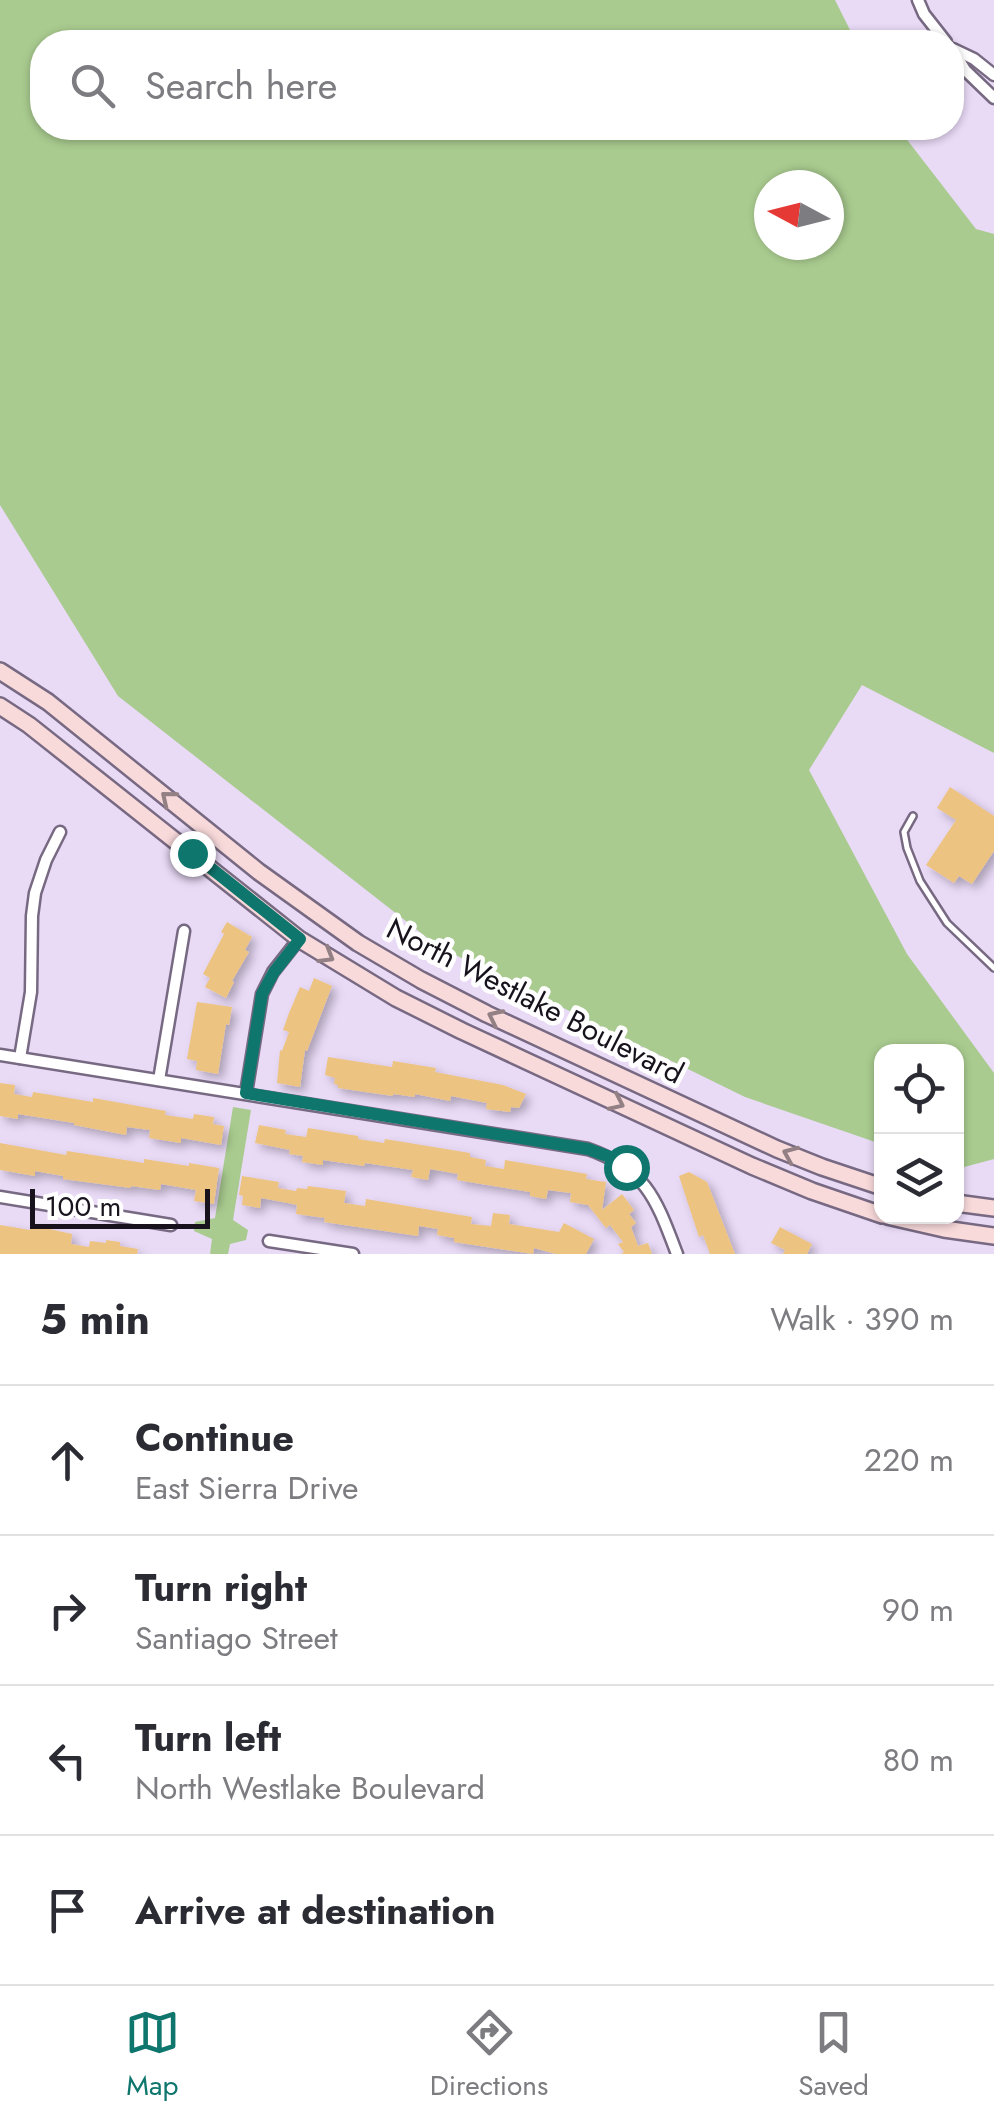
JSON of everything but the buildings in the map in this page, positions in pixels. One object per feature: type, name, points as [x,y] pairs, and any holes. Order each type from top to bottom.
[{"type":"main road","name":"North Westlake Boulevard","points":[[0,671],[48,702],[259,872],[358,942],[421,980],[777,1149],[874,1184]]},
{"type":"main road","name":"North Westlake Boulevard","points":[[0,706],[300,939],[396,998],[752,1166],[874,1213]]},
{"type":"main road","points":[[964,1204],[994,1208]]},
{"type":"main road","name":"North Westlake Boulevard","points":[[924,1224],[994,1236]]},
{"type":"street","points":[[918,0],[937,30]]},
{"type":"street","points":[[964,54],[993,74]]},
{"type":"street","points":[[964,68],[994,98]]},
{"type":"street","points":[[20,1058],[32,992],[35,893],[60,832]]},
{"type":"street","points":[[159,1080],[184,931]]},
{"type":"street","points":[[246,1093],[262,994],[300,939]]},
{"type":"street","points":[[0,1054],[588,1149],[626,1167],[655,1198],[677,1254]]},
{"type":"street","points":[[0,1197],[171,1224]]},
{"type":"street","points":[[269,1241],[353,1254]]},
{"type":"lane","points":[[913,816],[904,832],[920,881],[947,923],[994,968]]},
{"type":"green space","points":[[0,0],[835,0],[850,30],[30,30],[30,140],[907,140],[976,229],[994,234],[994,753],[862,685],[809,770],[907,954],[994,1073],[994,1159],[964,1167],[964,1044],[874,1044],[874,1142],[745,1097],[439,947],[118,696],[0,505]]},
{"type":"green space","points":[[233,1107],[251,1110],[233,1220],[248,1230],[246,1240],[230,1244],[228,1254],[210,1254],[212,1239],[194,1231],[195,1222],[215,1218]]},
{"type":"route","points":[[192,853],[300,939],[262,994],[246,1093],[588,1149],[626,1167]]}]
